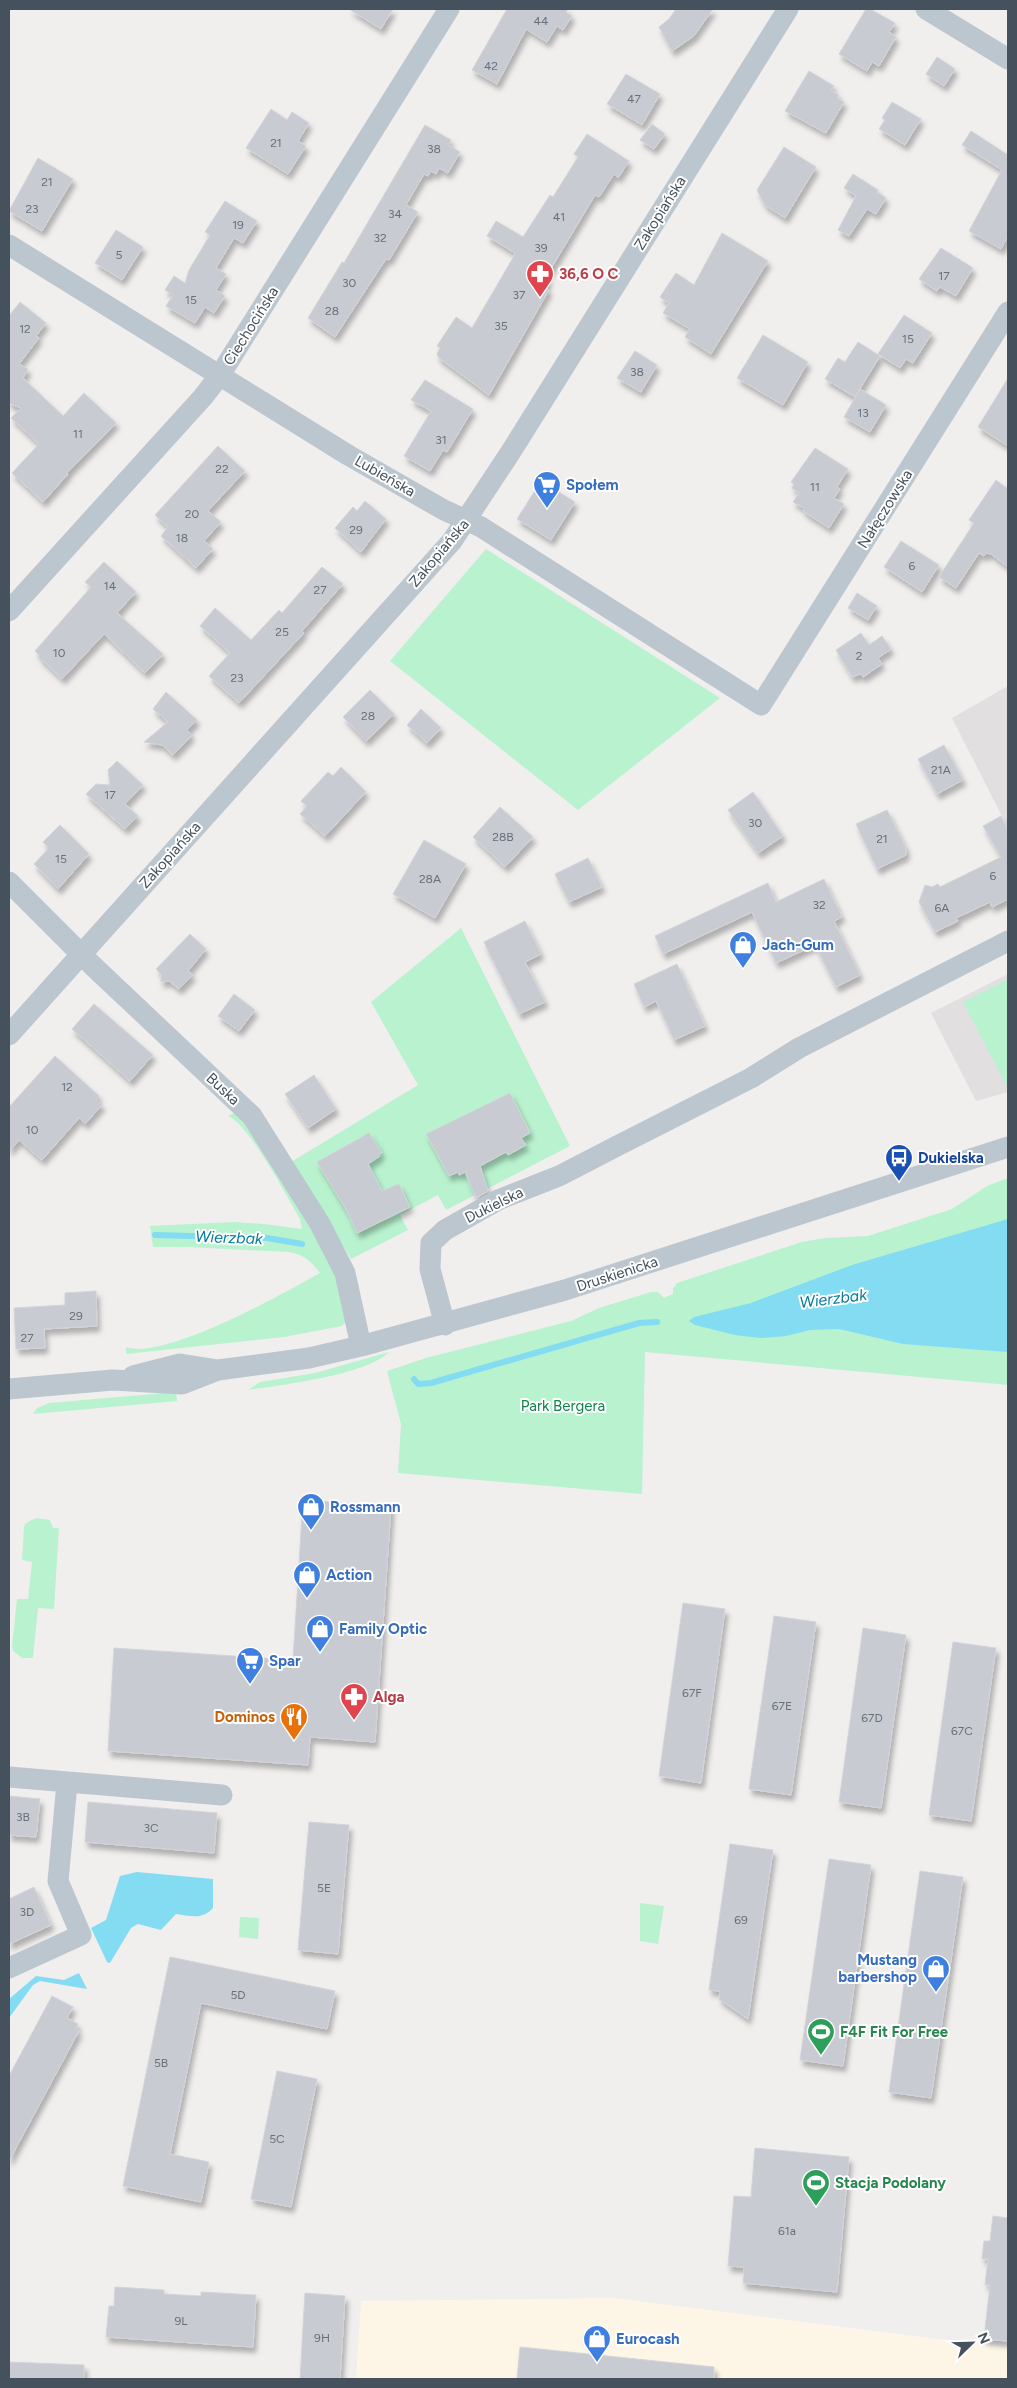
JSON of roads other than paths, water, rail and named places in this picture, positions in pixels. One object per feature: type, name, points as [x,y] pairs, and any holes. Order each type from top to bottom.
[{"type":"street","name":"Ciechocińska","points":[[9,611],[204,397],[449,9]]},
{"type":"street","name":"Zakopiańska","points":[[9,1035],[433,562],[466,521],[788,9]]},
{"type":"street","points":[[926,9],[1008,59]]},
{"type":"street","name":"Lubieńska","points":[[9,245],[348,455],[480,527],[761,705]]},
{"type":"street","name":"Nałęczowska","points":[[761,705],[1008,312]]},
{"type":"street","name":"Buska","points":[[9,882],[81,954],[252,1116],[320,1224],[346,1273],[362,1346]]},
{"type":"street","name":"Dukielska","points":[[444,1325],[430,1268],[431,1243],[445,1230],[498,1200],[559,1176],[733,1087],[798,1048],[1008,941]]},
{"type":"street","name":"Druskienicka","points":[[9,1388],[113,1380],[182,1384],[218,1370],[309,1358],[362,1346],[444,1325],[565,1290],[1008,1147]]},
{"type":"street","points":[[9,1777],[222,1795]]},
{"type":"street","points":[[9,1968],[81,1935],[58,1881],[67,1782]]},
{"type":"water","points":[[1008,1219],[1008,1352],[903,1344],[839,1329],[810,1330],[786,1336],[761,1338],[735,1335],[695,1325],[689,1321],[694,1317],[751,1303],[852,1265]]},
{"type":"water","points":[[137,1872],[213,1879],[213,1908],[200,1916],[176,1914],[161,1930],[138,1924],[131,1928],[110,1963],[107,1962],[91,1928],[106,1920],[120,1876]]},
{"type":"water","points":[[79,1973],[87,1989],[40,1981],[33,1985],[9,2018],[9,1999],[36,1976],[64,1980]]},
{"type":"waterway","name":"Wierzbak","points":[[155,1235],[267,1238],[302,1244]]},
{"type":"waterway","name":"Wierzbak","points":[[414,1379],[418,1384],[431,1383],[639,1323],[657,1322]]},
{"type":"place","name":"36,6 O C","points":[[540,298]]},
{"type":"place","name":"Społem","points":[[547,509]]},
{"type":"place","name":"Jach-Gum","points":[[743,969]]},
{"type":"place","name":"Dukielska","points":[[899,1182]]},
{"type":"place","name":"Rossmann","points":[[311,1531]]},
{"type":"place","name":"Action","points":[[307,1599]]},
{"type":"place","name":"Family Optic","points":[[320,1653]]},
{"type":"place","name":"Spar","points":[[250,1685]]},
{"type":"place","name":"Alga","points":[[354,1721]]},
{"type":"place","name":"Dominos","points":[[294,1741]]},
{"type":"place","name":"Mustang barbershop","points":[[936,1993]]},
{"type":"place","name":"F4F Fit For Free","points":[[821,2056]]},
{"type":"place","name":"Stacja Podolany","points":[[816,2207]]},
{"type":"place","name":"Eurocash","points":[[597,2363]]},
{"type":"park label","name":"Park Bergera","points":[[563,1406]]}]
